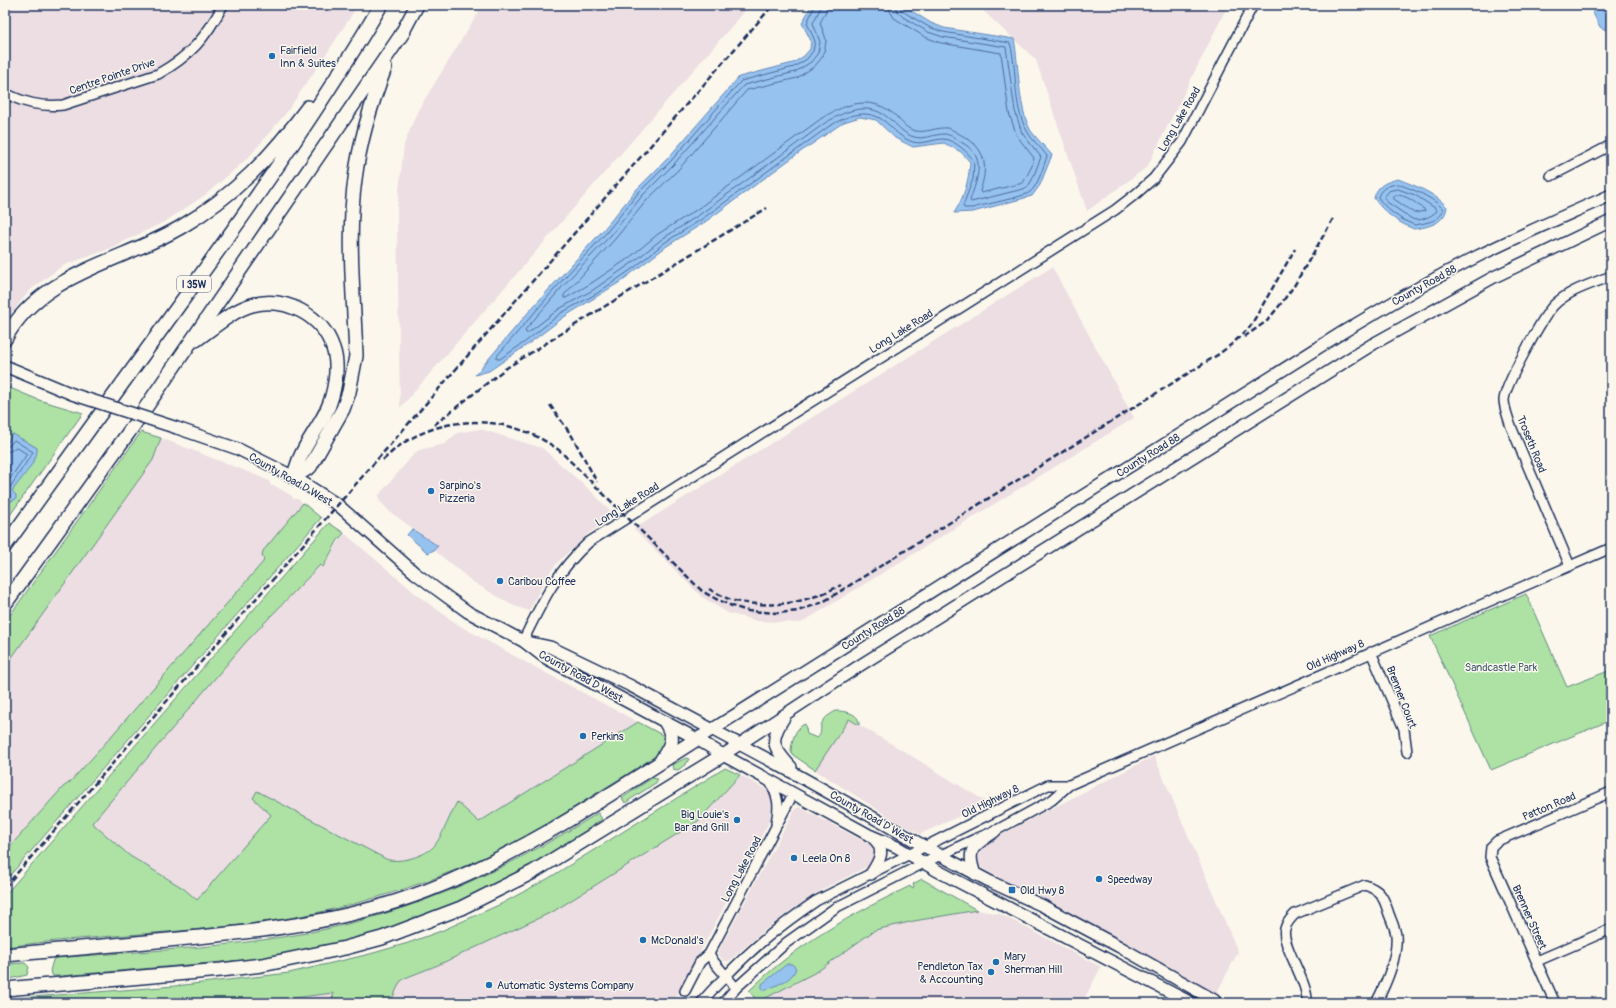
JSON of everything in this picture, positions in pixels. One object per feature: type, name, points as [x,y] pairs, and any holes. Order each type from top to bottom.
[{"type":"highway","name":"I 35W","points":[[5,604],[129,432],[404,31],[418,5]]},
{"type":"highway","name":"I 35W","points":[[5,546],[241,218],[320,103],[378,10]]},
{"type":"highway","points":[[5,339],[17,321],[30,306],[50,290],[76,276],[154,241],[180,227],[226,196],[248,178],[287,135],[378,10]]},
{"type":"highway","points":[[294,477],[310,467],[343,409],[349,392],[356,356],[352,225],[355,180],[366,123],[375,92],[404,31]]},
{"type":"highway","points":[[188,345],[242,308],[263,303],[286,305],[299,309],[309,315],[324,331],[334,349],[335,365],[332,396],[322,422],[299,460],[294,477]]},
{"type":"highway","points":[[660,763],[670,746],[672,733],[666,723]]},
{"type":"highway","points":[[5,955],[271,930],[350,914],[390,903],[460,877],[498,860],[535,840],[697,739]]},
{"type":"highway","points":[[5,989],[262,965],[330,952],[382,938],[461,908],[533,872],[723,755]]},
{"type":"main road","name":"County Road 88","points":[[697,739],[1396,300],[1478,256],[1533,229],[1611,195]]},
{"type":"main road","points":[[723,755],[959,603],[1372,344],[1494,277],[1611,221]]},
{"type":"main road","name":"County Road D West","points":[[5,366],[72,394],[238,449],[294,477],[338,505],[404,563],[468,612],[523,641],[544,657],[697,739],[723,755],[869,835],[897,847],[924,863],[1191,1003]]},
{"type":"main road","name":"County Road D West","points":[[523,641],[550,647],[631,686],[799,776],[940,856],[1043,906],[1118,946],[1214,1000],[1216,1003]]},
{"type":"main road","points":[[788,713],[778,728],[774,744],[780,756],[799,776]]},
{"type":"main road","points":[[975,874],[970,855],[972,849],[995,831]]},
{"type":"main road","points":[[869,835],[875,839],[881,852],[880,861],[871,874]]},
{"type":"street","name":"Centre Pointe Drive","points":[[5,93],[31,104],[50,106],[63,105],[158,74],[179,61],[196,46],[207,33],[222,5]]},
{"type":"street","name":"Long Lake Road","points":[[523,641],[553,583],[568,563],[589,542],[1115,210],[1137,193],[1154,178],[1182,142],[1253,5]]},
{"type":"street","points":[[1551,176],[1611,145]]},
{"type":"street","name":"Troseth Road","points":[[1570,566],[1510,424],[1504,399],[1512,378],[1541,321],[1554,305],[1568,294],[1611,276]]},
{"type":"street","name":"Old Highway 8","points":[[724,1003],[736,988],[786,943],[835,908],[924,863],[995,831],[1052,800],[1069,785],[1611,548]]},
{"type":"street","name":"Brenner Court","points":[[1372,652],[1404,729],[1407,752]]},
{"type":"street","points":[[769,779],[777,795],[777,814],[774,832]]},
{"type":"street","name":"Old Highway 8","points":[[701,1003],[726,975],[764,939],[788,919],[822,898],[1048,785],[1069,785]]},
{"type":"street","name":"Patton Road","points":[[1497,841],[1611,792]]},
{"type":"street","name":"Long Lake Road","points":[[685,991],[700,962],[709,954],[794,794]]},
{"type":"street","name":"Brenner Street","points":[[1497,841],[1491,847],[1490,857],[1555,1003]]},
{"type":"street","points":[[1307,1003],[1306,989],[1286,940],[1284,930],[1288,922],[1295,914],[1364,885],[1375,888],[1384,898],[1396,935],[1394,960],[1385,987],[1376,1003]]},
{"type":"street","points":[[1536,961],[1611,929]]},
{"type":"street","points":[[709,954],[736,988]]},
{"type":"shaded area","points":[[9,5],[358,5],[286,113],[248,158],[205,195],[166,221],[106,250],[62,266],[29,291],[5,322],[5,13]]},
{"type":"shaded area","points":[[483,5],[750,5],[400,408],[397,210],[404,145],[417,112]]},
{"type":"shaded area","points":[[977,5],[1228,5],[1147,167],[1087,211],[1036,60]]},
{"type":"shaded area","points":[[1052,267],[1134,418],[801,623],[757,621],[728,613],[702,597],[634,529]]},
{"type":"shaded area","points":[[480,429],[542,448],[594,494],[614,516],[589,533],[560,560],[547,576],[529,611],[512,605],[473,582],[434,550],[438,546],[390,512],[379,500],[379,495],[419,450],[445,444],[457,433]]},
{"type":"shaded area","points":[[161,438],[269,481],[271,486],[275,486],[292,496],[293,499],[298,499],[303,503],[263,551],[263,562],[94,756],[69,783],[63,787],[5,852],[5,667],[153,460]]},
{"type":"shaded area","points":[[344,533],[421,598],[460,626],[638,722],[479,822],[457,803],[435,845],[418,856],[400,861],[386,859],[254,798],[271,815],[197,900],[183,888],[130,856],[92,823],[245,643],[320,565],[323,567]]},
{"type":"shaded area","points":[[849,719],[988,803],[920,834],[899,823],[815,770]]},
{"type":"shaded area","points":[[1154,756],[1238,952],[1215,996],[1126,945],[985,870],[981,867],[977,859],[979,849],[985,843]]},
{"type":"shaded area","points":[[740,775],[769,791],[772,801],[771,818],[673,1003],[387,1003],[392,999],[400,982],[405,978],[438,965],[554,911],[698,821]]},
{"type":"shaded area","points":[[799,807],[869,844],[873,849],[874,855],[872,861],[868,866],[827,887],[791,910],[761,933],[729,961],[724,961],[719,956],[719,950],[795,809]]},
{"type":"shaded area","points":[[977,910],[1000,914],[1101,967],[1082,1003],[975,1003],[963,997],[941,1003],[758,1002],[818,971],[875,930],[914,921]]},
{"type":"shaded area","points":[[333,993],[333,1003],[254,1003]]},
{"type":"green space","points":[[5,386],[39,400],[83,413],[5,522],[5,503],[10,502],[16,495],[12,491],[34,459],[37,448],[13,434],[5,448]]},
{"type":"green space","points":[[141,432],[161,438],[153,460],[5,667],[5,622]]},
{"type":"green space","points":[[303,503],[321,518],[5,881],[5,852],[63,787],[69,783],[94,756],[263,562],[263,551]]},
{"type":"green space","points":[[329,523],[344,533],[338,540],[323,567],[320,565],[245,643],[92,823],[130,856],[183,888],[197,900],[271,815],[253,798],[257,791],[386,859],[405,860],[425,853],[435,845],[441,836],[457,802],[479,822],[638,722],[666,737],[661,752],[545,825],[498,851],[438,877],[376,898],[314,913],[249,924],[74,939],[5,947],[5,895]]},
{"type":"green space","name":"Sandcastle Park","points":[[1526,594],[1567,687],[1611,670],[1611,720],[1491,770],[1430,636]]},
{"type":"green space","points":[[836,711],[847,712],[855,715],[859,721],[859,725],[849,719],[815,770],[791,752],[794,736],[799,728],[805,724],[807,734],[817,738],[819,737],[823,721]]},
{"type":"green space","points":[[686,758],[689,759],[686,764],[678,770],[673,769],[672,765]]},
{"type":"green space","points":[[725,768],[740,775],[698,821],[554,911],[438,965],[405,978],[400,982],[392,999],[387,1003],[333,1003],[333,993],[254,1003],[5,1003],[5,999],[175,986],[289,973],[370,954],[408,943],[441,931],[501,904],[549,878]]},
{"type":"green space","points":[[652,778],[657,779],[657,782],[625,803],[622,798]]},
{"type":"green space","points":[[598,813],[602,819],[563,847],[532,866],[466,899],[430,914],[382,931],[343,942],[268,958],[60,976],[53,976],[50,971],[53,960],[56,958],[194,948],[249,942],[320,930],[404,908],[444,893],[522,857]]},
{"type":"green space","points":[[922,879],[977,910],[914,921],[875,930],[818,971],[758,1002],[749,991],[786,959],[825,932],[888,897],[910,886],[911,888],[914,887],[913,884]]},
{"type":"green space","points":[[25,963],[29,967],[27,975],[5,980],[5,964]]},
{"type":"water","points":[[812,5],[902,5],[931,23],[944,28],[1014,39],[1021,99],[1027,122],[1031,131],[1052,155],[1040,185],[1032,196],[973,212],[954,213],[963,195],[967,182],[970,162],[961,152],[944,143],[913,147],[895,138],[876,120],[860,117],[844,122],[796,155],[705,222],[667,246],[620,282],[564,317],[489,371],[475,375],[532,308],[604,229],[636,190],[667,159],[739,77],[793,63],[804,56],[810,49],[811,41],[802,23]]},
{"type":"water","points":[[1592,5],[1611,5],[1611,30],[1608,31],[1600,27],[1593,13]]},
{"type":"water","points":[[1398,179],[1425,190],[1442,202],[1447,207],[1443,217],[1431,225],[1414,229],[1402,224],[1386,212],[1374,198],[1375,194],[1383,185]]},
{"type":"water","points":[[13,434],[37,448],[37,453],[32,464],[12,491],[16,495],[16,499],[5,503],[5,448],[11,435]]},
{"type":"water","points":[[412,529],[438,546],[428,553],[407,535]]},
{"type":"water","points":[[787,964],[792,964],[796,968],[791,976],[783,982],[764,991],[762,984]]},
{"type":"railway","points":[[5,887],[773,5]]},
{"type":"railway","points":[[434,425],[505,369],[767,208]]},
{"type":"railway","points":[[1244,337],[1267,321],[1280,305],[1294,286],[1333,219]]},
{"type":"railway","points":[[383,460],[408,440],[430,430],[449,425],[469,422],[488,423],[507,426],[526,432],[544,440],[560,451],[702,591],[732,606],[748,611],[778,613],[798,611],[823,602],[1219,354],[1250,327],[1295,249]]},
{"type":"railway","points":[[550,405],[572,436],[597,482]]},
{"type":"railway","points":[[709,589],[735,601],[776,604],[803,600],[841,585]]},
{"type":"place","name":"Fairfield Inn & Suites","points":[[272,56]]},
{"type":"place","name":"Sarpino's Pizzeria","points":[[431,491]]},
{"type":"place","name":"Caribou Coffee","points":[[500,581]]},
{"type":"place","name":"Perkins","points":[[583,736]]},
{"type":"place","name":"Big Louie's Bar and Grill","points":[[737,820]]},
{"type":"place","name":"Leela On 8","points":[[794,858]]},
{"type":"place","name":"Speedway","points":[[1099,879]]},
{"type":"place","name":"Old Hwy 8","points":[[1012,890]]},
{"type":"place","name":"McDonald's","points":[[643,940]]},
{"type":"place","name":"Mary Sherman Hill","points":[[996,962]]},
{"type":"place","name":"Pendleton Tax & Accounting","points":[[991,972]]},
{"type":"place","name":"Automatic Systems Company","points":[[489,985]]}]
